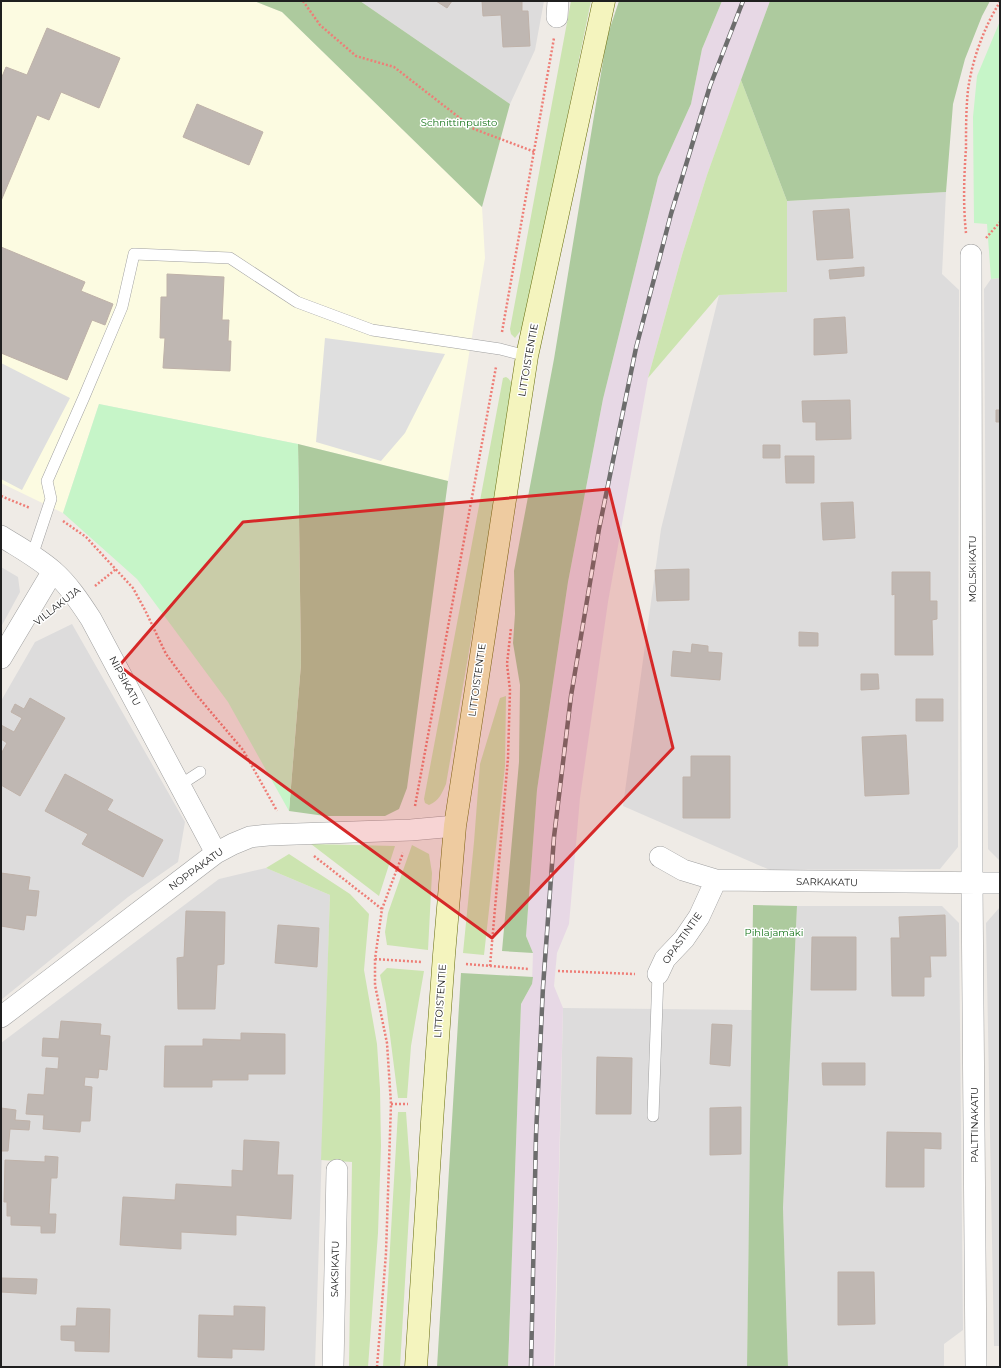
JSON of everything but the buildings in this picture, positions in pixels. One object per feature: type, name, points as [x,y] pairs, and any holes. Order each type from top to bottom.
[{"type":"street","name":"LITTOISTENTIE","points":[[416,1367],[440,1000],[455,826],[528,356],[604,1]]},
{"type":"street","name":"MOLSKIKATU","points":[[971,254],[972,883]]},
{"type":"street","name":"NIPSIKATU","points":[[1,536],[54,571],[78,600],[91,619],[216,853]]},
{"type":"street","points":[[1,658],[54,571]]},
{"type":"street","name":"NOPPAKATU","points":[[1,1017],[216,853],[233,844],[250,837],[284,833],[411,830],[455,826]]},
{"type":"street","name":"SARKAKATU","points":[[660,857],[683,870],[716,880],[1000,883]]},
{"type":"street","name":"OPASTINTIE","points":[[658,974],[666,959],[684,939],[698,917],[716,880]]},
{"type":"street","name":"PALTTINAKATU","points":[[972,883],[976,1367]]},
{"type":"street","name":"SAKSIKATU","points":[[334,1367],[337,1170]]},
{"type":"lane","points":[[32,556],[51,499],[47,481],[122,306],[134,254],[230,258],[297,302],[372,330],[500,349],[528,356]]},
{"type":"lane","points":[[180,785],[200,772]]},
{"type":"lane","points":[[653,1116],[658,974]]},
{"type":"path","points":[[302,1],[320,25],[356,56],[394,67],[474,129],[535,152]]},
{"type":"path","points":[[971,254],[964,218],[964,176],[968,90],[973,64],[982,37],[993,12],[1000,2]]},
{"type":"path","points":[[377,1367],[386,1252],[391,1104],[387,1043],[375,985],[375,959],[382,909],[411,830],[415,800],[500,349],[535,152],[558,9]]},
{"type":"path","points":[[1,496],[67,523],[86,537],[116,569],[136,593],[146,610],[166,654],[194,692],[243,750],[268,793],[284,833],[382,909]]},
{"type":"path","name":"VILLAKUJA","points":[[78,600],[116,569]]},
{"type":"path","points":[[490,966],[508,758],[510,690],[507,664],[511,628]]},
{"type":"path","points":[[375,959],[424,962]]},
{"type":"path","points":[[463,964],[529,969]]},
{"type":"path","points":[[558,971],[658,974]]},
{"type":"path","points":[[391,1104],[408,1104]]},
{"type":"highlighted area","points":[[609,489],[673,748],[492,938],[119,666],[243,522]]},
{"type":"shaded area","points":[[1,1],[254,1],[282,12],[482,207],[485,258],[448,481],[298,444],[99,404],[63,513],[1,483]]},
{"type":"shaded area","points":[[360,1],[544,1],[535,50],[510,104]]},
{"type":"shaded area","points":[[722,1],[770,1],[707,175],[682,255],[648,378],[608,602],[580,798],[569,924],[557,953],[554,986],[563,1008],[554,1367],[508,1367],[521,1004],[532,984],[533,953],[526,936],[537,790],[568,582],[603,399],[658,177],[691,104],[702,49]]},
{"type":"shaded area","points":[[946,192],[942,274],[959,290],[958,847],[940,869],[770,870],[623,806],[661,529],[719,295],[786,292],[787,201]]},
{"type":"shaded area","points":[[1000,278],[1000,861],[988,849],[984,289],[991,279]]},
{"type":"shaded area","points":[[325,338],[445,354],[405,433],[381,461],[316,442]]},
{"type":"shaded area","points":[[1,363],[70,398],[22,490],[1,479]]},
{"type":"shaded area","points":[[1,567],[18,577],[20,592],[1,627]]},
{"type":"shaded area","points":[[72,624],[185,822],[178,862],[128,897],[1,1000],[1,701],[35,642]]},
{"type":"shaded area","points":[[266,868],[330,895],[315,1367],[1,1367],[1,1043],[219,879]]},
{"type":"shaded area","points":[[797,906],[942,906],[959,923],[963,1330],[944,1344],[944,1367],[788,1367],[783,1208]]},
{"type":"shaded area","points":[[1000,907],[1000,1346],[994,1346],[986,923]]},
{"type":"shaded area","points":[[563,1008],[752,1010],[747,1367],[555,1367]]},
{"type":"green space","name":"Schnittinpuisto","points":[[254,1],[360,1],[510,104],[482,207],[282,12]]},
{"type":"green space","points":[[571,1],[591,1],[527,322],[515,338],[511,334],[510,329]]},
{"type":"green space","points":[[619,1],[722,1],[702,49],[691,104],[658,177],[603,399],[568,582],[537,790],[526,936],[533,953],[502,951],[519,762],[520,685],[513,643],[515,614],[514,571],[554,359],[607,37]]},
{"type":"green space","points":[[770,1],[990,1],[982,16],[965,59],[953,104],[946,192],[787,201],[741,80]]},
{"type":"green space","points":[[1000,21],[1000,278],[991,279],[987,224],[974,223],[973,117],[977,76]]},
{"type":"green space","points":[[741,80],[787,201],[787,292],[719,295],[648,378],[682,255],[707,175]]},
{"type":"green space","points":[[506,377],[511,382],[514,392],[446,784],[438,799],[429,805],[425,803],[424,799],[503,378]]},
{"type":"green space","points":[[99,404],[298,444],[301,664],[289,811],[228,702],[137,579],[63,513]]},
{"type":"green space","points":[[298,444],[448,481],[407,788],[399,809],[385,816],[325,816],[289,811],[301,664]]},
{"type":"green space","points":[[506,696],[505,766],[484,955],[463,953],[480,764],[500,698]]},
{"type":"green space","points":[[311,844],[395,846],[379,896]]},
{"type":"green space","points":[[412,845],[429,854],[432,873],[428,950],[387,945],[385,932],[388,913]]},
{"type":"green space","points":[[289,854],[350,894],[369,914],[364,970],[377,1044],[380,1089],[381,1146],[378,1233],[368,1367],[349,1367],[352,1162],[321,1160],[330,895],[266,868]]},
{"type":"green space","name":"Pihlajamäki","points":[[753,905],[797,906],[783,1208],[788,1367],[747,1367]]},
{"type":"green space","points":[[387,968],[424,971],[411,1046],[407,1098],[398,1098],[386,1004],[380,975]]},
{"type":"green space","points":[[461,973],[533,977],[532,984],[521,1004],[508,1367],[437,1367]]},
{"type":"green space","points":[[398,1112],[406,1112],[411,1180],[400,1367],[383,1367]]},
{"type":"railway","points":[[531,1367],[536,1135],[543,987],[554,837],[571,696],[599,529],[636,348],[671,214],[710,86],[743,1]]}]
